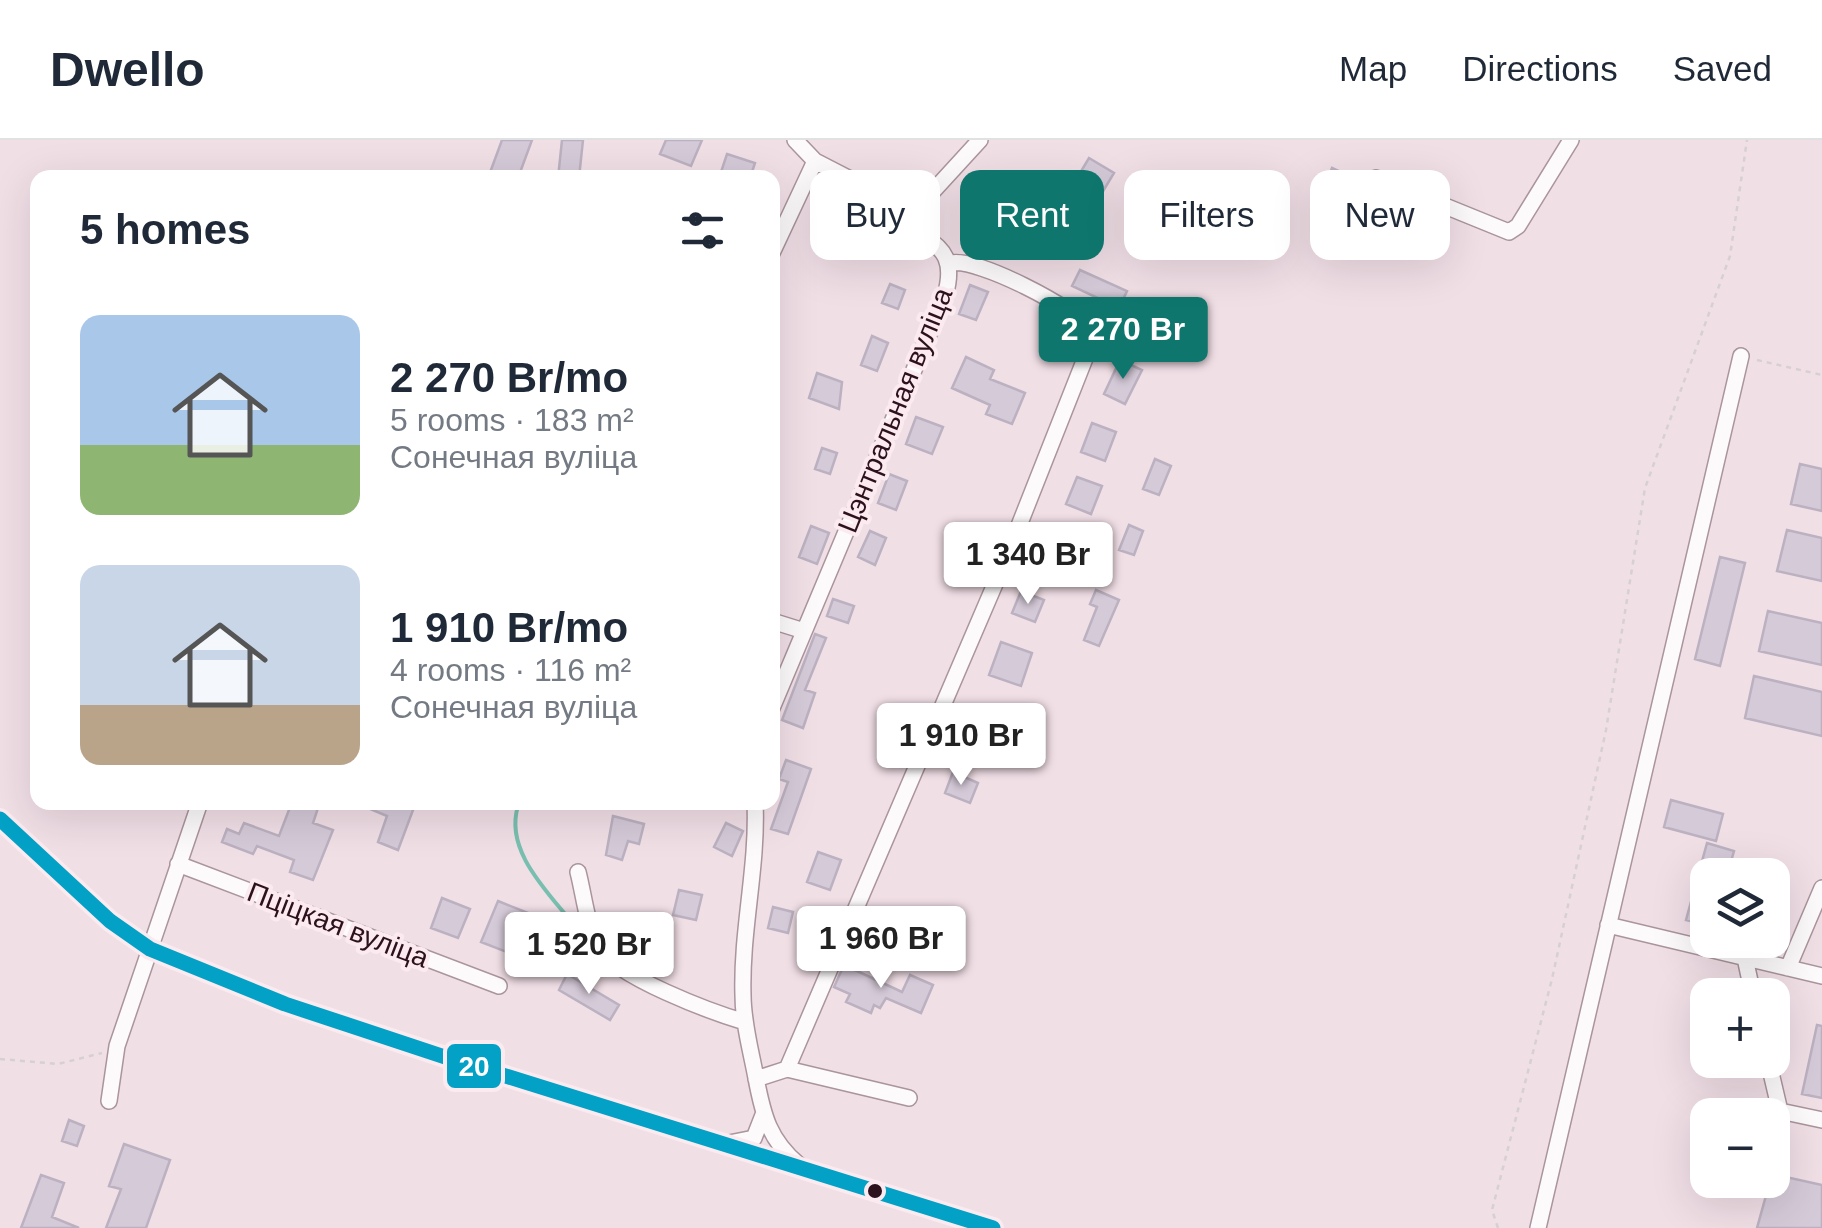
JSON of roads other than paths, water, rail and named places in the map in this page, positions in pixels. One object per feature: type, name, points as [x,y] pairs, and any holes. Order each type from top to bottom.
[{"type":"street","points":[[795,140],[815,161],[832,170]]},
{"type":"street","points":[[940,184],[980,140]]},
{"type":"street","points":[[1450,208],[1510,232],[1518,226],[1571,140]]},
{"type":"street","points":[[780,236],[815,161]]},
{"type":"street","name":"Цэнтральная вуліца","points":[[780,689],[945,296],[950,263],[940,248]]},
{"type":"street","points":[[787,1069],[866,890],[1088,352],[1092,330],[1079,314],[971,264],[950,263]]},
{"type":"street","points":[[1538,1228],[1741,356]]},
{"type":"street","points":[[780,624],[804,631]]},
{"type":"street","points":[[109,1101],[117,1046],[197,810]]},
{"type":"street","points":[[754,810],[755,854],[743,966],[745,1022],[762,1114],[780,1150],[806,1170]]},
{"type":"street","points":[[0,819],[110,920],[150,949],[303,1010],[993,1228]]},
{"type":"street","name":"Пціцкая вуліца","points":[[178,864],[498,986]]},
{"type":"street","points":[[578,872],[597,945],[610,962],[715,1013],[745,1022]]},
{"type":"street","points":[[1788,968],[1822,888]]},
{"type":"street","points":[[1608,925],[1690,945]]},
{"type":"street","points":[[1749,978],[1745,958],[1822,976]]},
{"type":"street","points":[[756,1079],[787,1069],[909,1098]]},
{"type":"street","points":[[1772,1078],[1780,1112],[1822,1120]]},
{"type":"street","points":[[722,1144],[754,1138],[762,1114]]},
{"type":"waterway","points":[[517,810],[517,839],[523,855],[541,885],[574,925]]}]
